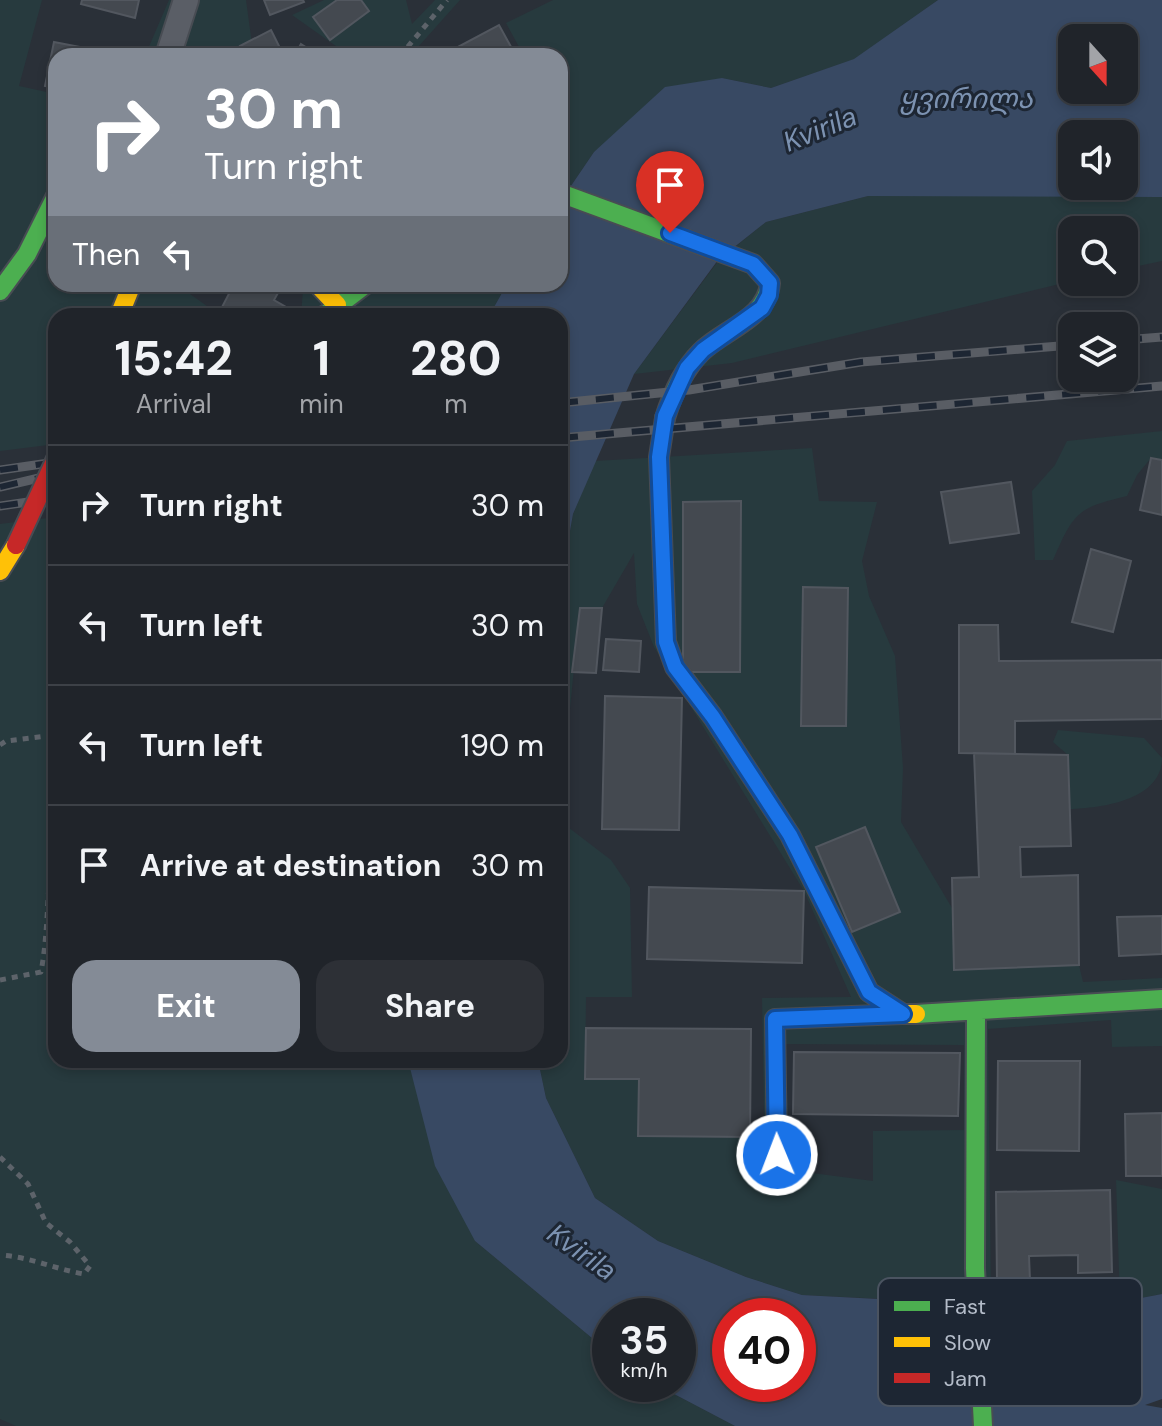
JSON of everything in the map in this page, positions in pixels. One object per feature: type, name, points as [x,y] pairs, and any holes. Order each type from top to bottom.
[{"type":"street","points":[[171,48],[186,0]]},
{"type":"street","points":[[568,196],[753,264],[770,283],[769,295],[762,308],[703,350],[687,368],[665,416],[659,457],[666,642],[675,667],[721,728],[790,835],[869,992],[903,1014]]},
{"type":"street","points":[[0,291],[27,254],[48,212]]},
{"type":"street","points":[[333,308],[355,292]]},
{"type":"street","points":[[0,571],[16,545],[48,476]]},
{"type":"street","points":[[777,1155],[775,1019],[976,1013],[1162,999]]},
{"type":"street","points":[[976,1013],[976,1278]]},
{"type":"street","points":[[982,1406],[983,1426]]},
{"type":"path","points":[[407,48],[447,0]]},
{"type":"path","points":[[0,745],[6,741],[48,736]]},
{"type":"path","points":[[0,980],[41,972],[48,936]]},
{"type":"path","points":[[0,1157],[28,1184],[46,1223],[70,1242],[90,1266],[84,1274],[56,1269],[25,1257],[0,1255]]},
{"type":"green space","points":[[0,0],[42,0],[19,86],[48,92],[48,292],[187,292],[210,308],[48,308],[48,445],[0,451]]},
{"type":"green space","points":[[169,0],[246,0],[252,44],[238,48],[148,48]]},
{"type":"green space","points":[[324,0],[406,0],[412,24],[435,0],[460,0],[417,48],[339,48],[292,15]]},
{"type":"green space","points":[[553,0],[938,0],[855,59],[771,88],[722,78],[594,152],[568,190],[568,48],[520,48],[506,23]]},
{"type":"green space","points":[[1058,195],[1058,200],[1162,197],[1162,261],[1138,266],[1138,216],[1058,216],[1058,284],[732,363],[634,374],[719,260],[766,222],[868,196]]},
{"type":"green space","points":[[303,292],[502,292],[494,308],[302,308]]},
{"type":"green space","points":[[1162,431],[1162,460],[1151,458],[1137,475],[1127,496],[1097,504],[1079,514],[1066,531],[1053,560],[1035,560],[1032,491],[1055,465],[1067,441]]},
{"type":"green space","points":[[812,448],[819,501],[877,502],[862,561],[869,596],[895,656],[903,768],[901,822],[952,908],[954,969],[1079,965],[1083,982],[1162,978],[1162,1046],[1112,1047],[1111,1020],[988,1029],[991,1278],[878,1278],[878,1299],[802,1295],[746,1277],[658,1241],[595,1198],[546,1098],[540,1068],[568,1068],[568,827],[611,860],[630,888],[632,997],[586,997],[585,1078],[639,1079],[638,1136],[750,1137],[751,1160],[765,1166],[762,998],[851,997],[804,891],[654,647],[637,604],[634,553],[602,608],[580,608],[568,729],[568,542],[573,514],[595,461]],"holes":[[[683,502],[741,502],[739,672],[683,671]],[[865,827],[900,912],[852,932]],[[786,1044],[964,1045],[964,1130],[873,1131],[873,1181],[789,1170]]]},
{"type":"green space","points":[[48,518],[48,1068],[411,1068],[475,1241],[592,1338],[592,1402],[689,1402],[735,1426],[16,1426],[0,1419],[0,524]]},
{"type":"green space","points":[[1058,730],[1144,738],[1162,758],[1159,772],[1152,784],[1128,799],[1098,807],[1070,809],[1068,755],[1053,742]]},
{"type":"green space","points":[[1116,1180],[1162,1189],[1162,1294],[1142,1298],[1142,1278],[1119,1278]]},
{"type":"water","name":"ყვირილა","points":[[938,0],[1162,0],[1162,197],[1138,197],[1138,120],[1058,120],[1058,197],[868,196],[766,222],[718,260],[634,374],[573,514],[568,542],[568,308],[494,308],[502,292],[568,292],[568,190],[594,152],[665,87],[722,78],[771,88],[854,59]]},
{"type":"water","name":"Kvirila","points":[[410,1068],[540,1068],[546,1098],[595,1198],[658,1241],[746,1277],[802,1295],[878,1299],[878,1406],[1142,1406],[1142,1298],[1162,1294],[1162,1399],[1145,1405],[1162,1408],[1162,1426],[735,1426],[689,1402],[696,1402],[696,1298],[592,1298],[592,1338],[475,1241],[435,1166]]},
{"type":"building","points":[[82,0],[139,0],[135,18],[81,4]]},
{"type":"building","points":[[264,0],[303,0],[304,2],[270,15]]},
{"type":"building","points":[[337,0],[361,0],[369,11],[330,40],[313,17]]},
{"type":"building","points":[[499,25],[512,48],[456,48]]},
{"type":"building","points":[[271,30],[280,48],[241,48]]},
{"type":"building","points":[[54,42],[85,48],[53,48]]},
{"type":"building","points":[[230,292],[278,292],[274,300],[288,308],[222,308]]},
{"type":"building","points":[[1151,458],[1162,460],[1162,515],[1140,510]]},
{"type":"building","points":[[1011,482],[1019,533],[950,543],[941,492]]},
{"type":"building","points":[[741,501],[740,672],[683,672],[683,502]]},
{"type":"building","points":[[1091,549],[1131,561],[1113,632],[1072,622]]},
{"type":"building","points":[[803,587],[848,588],[846,726],[801,726]]},
{"type":"building","points":[[580,608],[602,608],[596,673],[572,672]]},
{"type":"building","points":[[959,625],[998,625],[999,661],[1162,660],[1162,719],[1015,721],[1015,754],[959,753]]},
{"type":"building","points":[[606,639],[641,641],[639,672],[603,670]]},
{"type":"building","points":[[605,696],[682,698],[679,830],[602,829]]},
{"type":"building","points":[[974,753],[1068,755],[1071,846],[1020,847],[1021,877],[1078,875],[1079,965],[954,970],[952,878],[979,877]]},
{"type":"building","points":[[865,827],[900,912],[852,932],[816,847]]},
{"type":"building","points":[[649,887],[804,891],[802,963],[647,959]]},
{"type":"building","points":[[1162,916],[1162,954],[1119,956],[1117,917]]},
{"type":"building","points":[[586,1028],[751,1029],[750,1137],[638,1136],[639,1079],[585,1079]]},
{"type":"building","points":[[794,1052],[960,1053],[958,1116],[793,1114]]},
{"type":"building","points":[[998,1061],[1080,1061],[1079,1151],[997,1150]]},
{"type":"building","points":[[1162,1113],[1162,1176],[1126,1176],[1125,1114]]},
{"type":"building","points":[[1110,1190],[1112,1272],[1078,1273],[1078,1255],[1029,1256],[1030,1278],[997,1278],[996,1192]]},
{"type":"railway","points":[[1138,339],[1162,337]]},
{"type":"railway","points":[[568,402],[689,390],[861,362],[1058,346]]},
{"type":"railway","points":[[568,437],[1162,386]]},
{"type":"railway","points":[[0,470],[48,463]]},
{"type":"railway","points":[[0,487],[48,476]]},
{"type":"railway","points":[[0,506],[48,499]]},
{"type":"traffic: fast","points":[[568,196],[753,264],[770,283],[767,295],[753,315],[710,344],[689,366],[665,418]]},
{"type":"traffic: fast","points":[[0,291],[27,254],[48,212]]},
{"type":"traffic: fast","points":[[334,308],[356,292]]},
{"type":"traffic: fast","points":[[916,1014],[1162,999]]},
{"type":"traffic: fast","points":[[976,1013],[976,1278]]},
{"type":"traffic: fast","points":[[982,1406],[983,1426]]},
{"type":"traffic: slow","points":[[122,308],[129,292]]},
{"type":"traffic: slow","points":[[325,292],[337,305]]},
{"type":"traffic: slow","points":[[665,418],[659,457],[666,642],[675,667],[713,717],[790,835],[869,992],[903,1014],[916,1014]]},
{"type":"traffic: slow","points":[[0,571],[16,545]]},
{"type":"traffic: slow","points":[[777,1155],[775,1019],[903,1014]]},
{"type":"traffic: jam","points":[[16,545],[48,476]]},
{"type":"route","points":[[670,233],[753,264],[770,283],[769,295],[762,308],[703,350],[687,368],[665,416],[659,457],[666,642],[675,667],[713,717],[790,835],[869,992],[903,1014],[775,1019],[777,1155]]}]
